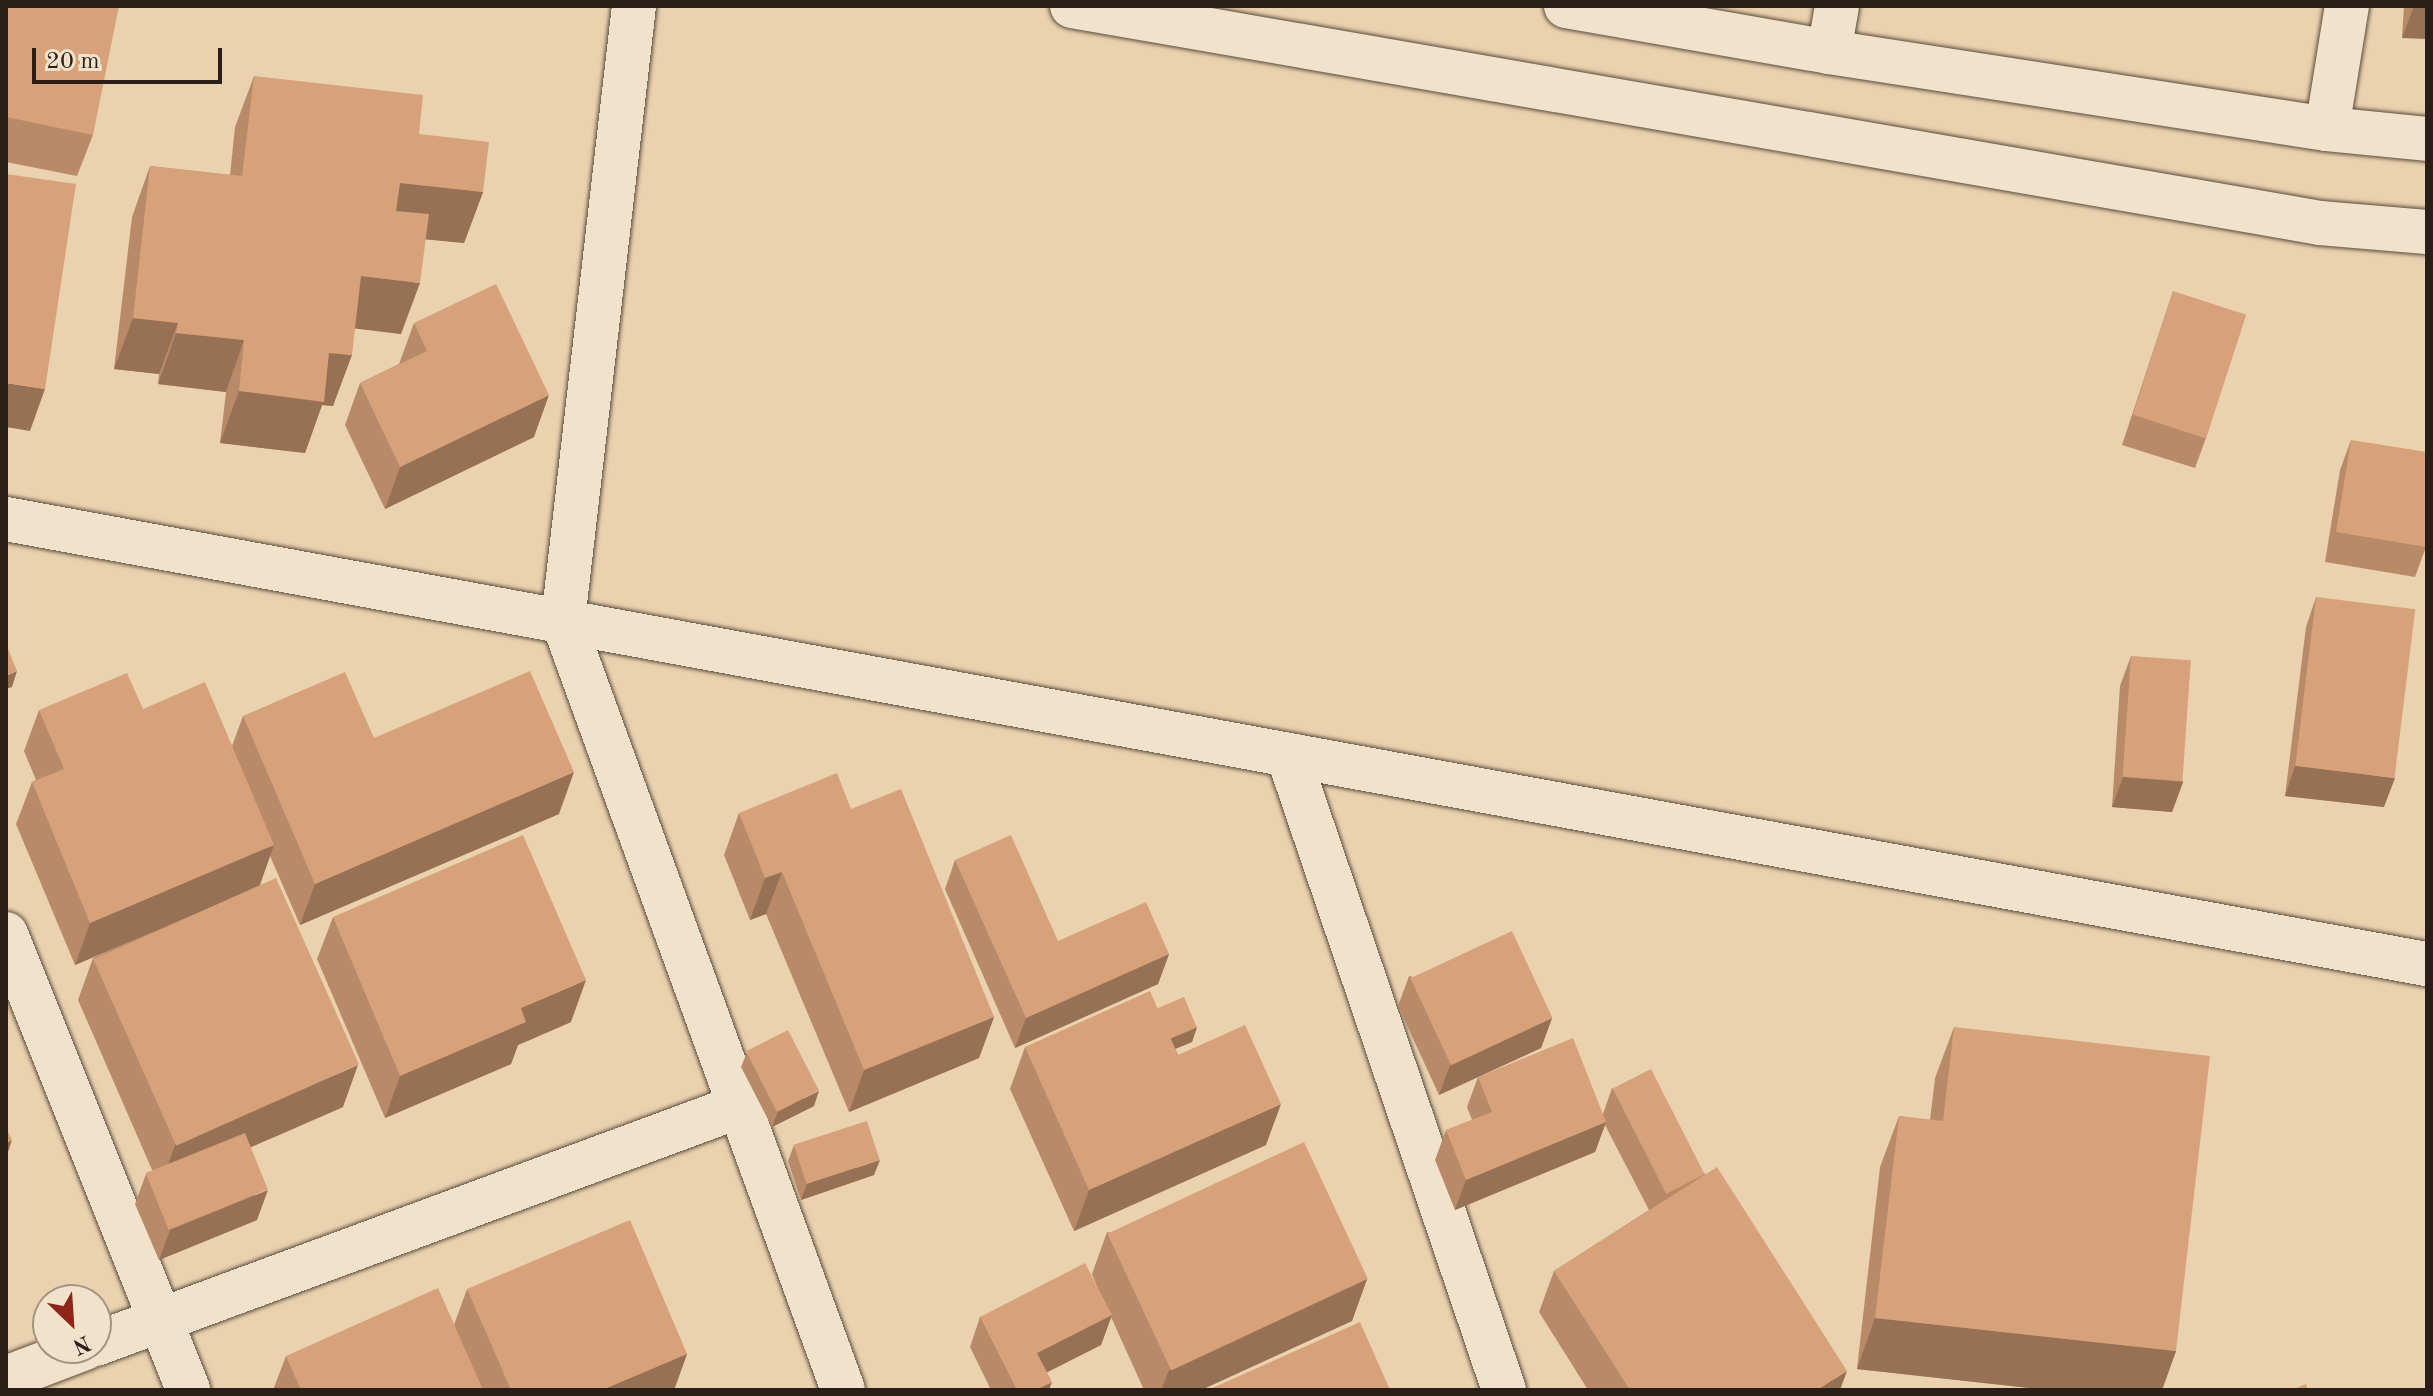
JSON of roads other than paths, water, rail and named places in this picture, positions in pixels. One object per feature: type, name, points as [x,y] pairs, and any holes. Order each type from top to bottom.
[{"type":"street","points":[[634,6],[563,621],[737,1107],[843,1390]]},
{"type":"street","points":[[1072,6],[2304,220],[2427,232]]},
{"type":"street","points":[[1566,6],[1829,52],[2327,129],[2427,139]]},
{"type":"street","points":[[1829,52],[1837,6]]},
{"type":"street","points":[[2327,129],[2347,6]]},
{"type":"street","points":[[6,519],[2427,964]]},
{"type":"street","points":[[1288,755],[1504,1390]]},
{"type":"street","points":[[6,934],[188,1390]]},
{"type":"street","points":[[112,1338],[737,1107]]},
{"type":"street","points":[[6,1378],[43,1364]]}]
